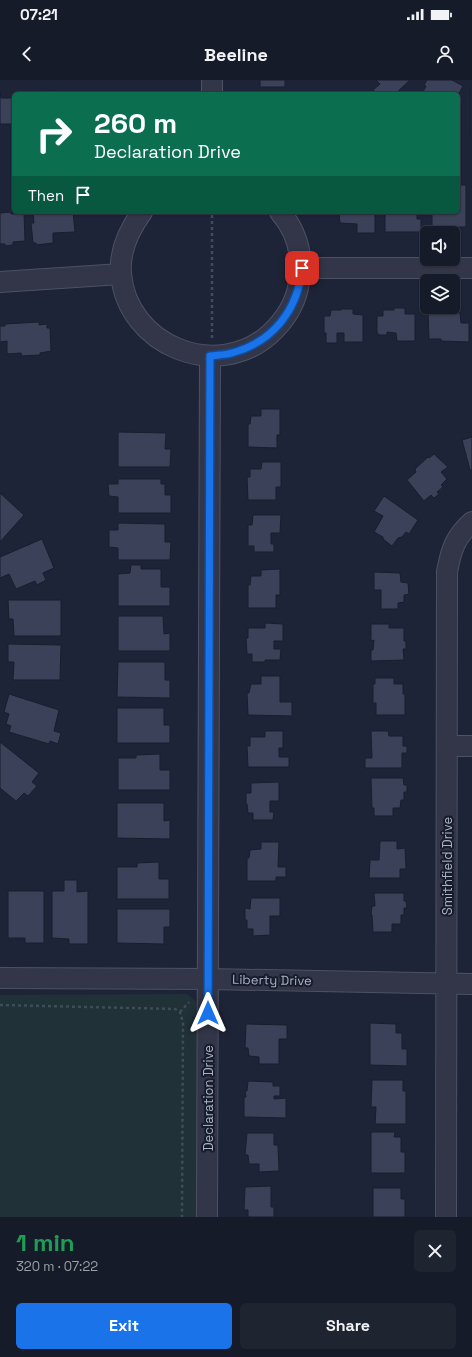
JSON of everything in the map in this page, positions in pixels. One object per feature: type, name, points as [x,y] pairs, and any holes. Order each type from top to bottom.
[{"type":"street","points":[[212,80],[212,92]]},
{"type":"street","points":[[140,214],[133,224],[125,245],[121,274],[126,295],[133,311],[146,328],[160,340],[176,349],[193,354],[211,349],[230,354],[249,348],[265,339],[289,312],[296,297],[302,268],[295,235],[282,214]]},
{"type":"street","points":[[302,268],[472,268]]},
{"type":"street","points":[[0,282],[121,274]]},
{"type":"street","name":"Declaration Drive","points":[[207,1217],[211,349]]},
{"type":"street","name":"Smithfield Drive","points":[[446,1217],[447,572],[451,551],[458,536],[472,522]]},
{"type":"street","points":[[447,746],[472,746]]},
{"type":"street","name":"Liberty Drive","points":[[0,978],[209,979],[472,984]]},
{"type":"path","points":[[211,349],[212,214]]},
{"type":"path","points":[[180,1012],[190,1002]]},
{"type":"path","points":[[0,1005],[175,1009],[180,1012],[183,1023],[182,1217]]},
{"type":"shaded area","points":[[187,994],[201,1006],[199,1217],[0,1217],[0,995]]},
{"type":"building","points":[[260,80],[285,80],[285,87],[260,87]]},
{"type":"building","points":[[376,80],[410,80],[397,92],[375,92],[373,90],[380,84]]},
{"type":"building","points":[[427,80],[452,80],[463,86],[460,92],[423,92],[426,86],[424,85]]},
{"type":"building","points":[[472,88],[472,136],[471,136]]},
{"type":"building","points":[[0,91],[1,98],[12,98],[12,124],[0,124]]},
{"type":"building","points":[[42,91],[61,91],[61,92]]},
{"type":"building","points":[[460,185],[466,185],[466,227],[432,226],[432,214],[460,214]]},
{"type":"building","points":[[11,212],[11,214],[24,214],[25,241],[13,242],[13,245],[5,246],[5,244],[0,244],[0,213]]},
{"type":"building","points":[[33,214],[73,214],[75,232],[53,233],[53,243],[36,245],[36,243],[33,243],[31,223],[34,223]]},
{"type":"building","points":[[339,214],[375,214],[375,233],[357,233],[357,224],[340,223]]},
{"type":"building","points":[[385,214],[417,214],[417,219],[421,219],[420,232],[385,232]]},
{"type":"building","points":[[394,308],[405,308],[405,314],[415,314],[415,341],[397,341],[396,333],[387,332],[387,335],[379,335],[377,332],[377,316],[383,316],[383,310],[394,310]]},
{"type":"building","points":[[353,309],[353,314],[363,315],[363,342],[344,342],[344,333],[337,333],[337,343],[326,343],[326,333],[324,333],[324,316],[330,316],[331,310]]},
{"type":"building","points":[[460,313],[461,323],[469,323],[469,342],[429,339],[428,314]]},
{"type":"building","points":[[39,322],[39,325],[47,324],[47,328],[50,328],[51,351],[40,353],[40,355],[22,356],[21,353],[7,354],[7,341],[0,342],[0,326],[5,326],[5,324]]},
{"type":"building","points":[[261,409],[280,409],[280,435],[277,435],[277,448],[248,447],[248,424],[250,424],[251,416],[261,416]]},
{"type":"building","points":[[118,432],[166,433],[165,449],[171,449],[170,467],[118,467]]},
{"type":"building","points":[[472,437],[472,470],[470,470],[462,440]]},
{"type":"building","points":[[434,454],[448,467],[441,472],[447,479],[441,485],[443,487],[437,492],[439,494],[434,498],[431,495],[424,501],[407,480],[416,472],[415,469],[428,457],[429,458]]},
{"type":"building","points":[[262,462],[281,462],[281,487],[276,487],[276,500],[248,500],[247,477],[250,477],[250,469],[261,469]]},
{"type":"building","points":[[118,479],[161,479],[161,484],[165,484],[165,495],[171,495],[171,513],[118,513],[118,497],[109,496],[108,484],[118,484]]},
{"type":"building","points":[[0,493],[24,515],[0,542]]},
{"type":"building","points":[[384,496],[418,520],[409,534],[406,532],[402,537],[398,538],[392,546],[383,539],[383,537],[374,532],[383,516],[374,511]]},
{"type":"building","points":[[253,515],[281,515],[280,533],[271,533],[271,544],[274,544],[274,552],[254,552],[254,546],[248,546],[248,525],[252,525]]},
{"type":"building","points":[[118,523],[165,524],[165,542],[171,542],[170,560],[118,560],[118,548],[109,547],[109,530],[118,530]]},
{"type":"building","points":[[42,539],[54,568],[43,573],[46,580],[37,585],[35,581],[16,589],[9,574],[0,578],[0,557]]},
{"type":"building","points":[[131,565],[141,565],[141,569],[161,569],[161,587],[170,587],[170,606],[118,606],[118,574],[130,573]]},
{"type":"building","points":[[280,569],[280,595],[276,595],[276,608],[248,608],[248,585],[250,585],[251,576],[261,576],[261,570]]},
{"type":"building","points":[[374,572],[400,573],[401,582],[408,583],[409,594],[404,595],[404,602],[398,603],[398,609],[381,609],[381,590],[374,590]]},
{"type":"building","points":[[8,600],[61,600],[61,636],[14,636],[13,619],[9,619]]},
{"type":"building","points":[[118,616],[163,616],[164,634],[170,633],[170,651],[118,651]]},
{"type":"building","points":[[265,623],[283,624],[283,641],[274,641],[274,649],[281,649],[280,660],[252,662],[252,654],[247,654],[246,638],[248,638],[248,628],[265,628]]},
{"type":"building","points":[[371,624],[389,624],[389,628],[404,628],[404,641],[406,641],[406,649],[403,649],[404,660],[371,661],[371,650],[373,650],[374,640],[371,641]]},
{"type":"building","points":[[8,644],[61,645],[60,680],[13,680],[14,662],[8,662]]},
{"type":"building","points":[[118,662],[165,662],[165,680],[170,680],[170,698],[117,697]]},
{"type":"building","points":[[261,676],[280,676],[280,702],[292,702],[292,716],[248,715],[247,692],[249,693],[251,684],[261,684]]},
{"type":"building","points":[[375,678],[394,678],[394,684],[403,684],[403,694],[405,694],[405,715],[376,715],[376,703],[373,703],[373,684],[375,684]]},
{"type":"building","points":[[9,694],[59,710],[54,731],[61,733],[58,744],[50,741],[49,744],[9,732],[11,726],[6,724],[9,714],[4,712]]},
{"type":"building","points":[[117,708],[164,708],[164,725],[170,725],[170,743],[117,743]]},
{"type":"building","points":[[265,731],[283,731],[283,748],[279,748],[279,757],[289,757],[289,767],[248,767],[247,746],[250,746],[250,737],[265,737]]},
{"type":"building","points":[[371,731],[388,731],[389,736],[403,736],[403,746],[407,746],[407,753],[402,753],[402,768],[365,768],[365,758],[372,758]]},
{"type":"building","points":[[0,742],[39,773],[32,782],[37,786],[28,796],[24,793],[16,801],[0,788]]},
{"type":"building","points":[[160,754],[160,770],[170,770],[170,790],[118,790],[118,758],[136,758],[136,755]]},
{"type":"building","points":[[371,778],[403,778],[404,785],[407,785],[407,792],[404,792],[404,800],[401,800],[400,808],[393,808],[393,816],[374,816],[374,808],[372,808]]},
{"type":"building","points":[[279,782],[279,801],[270,801],[270,812],[274,812],[273,820],[253,820],[253,813],[248,813],[246,804],[246,793],[251,793],[251,783]]},
{"type":"building","points":[[117,803],[164,803],[164,821],[170,820],[170,839],[117,838]]},
{"type":"building","points":[[380,841],[397,841],[397,849],[405,848],[406,869],[400,869],[400,878],[369,878],[370,860],[379,860]]},
{"type":"building","points":[[261,842],[279,842],[278,867],[286,867],[286,877],[276,877],[276,881],[247,881],[247,858],[249,858],[250,850],[261,849]]},
{"type":"building","points":[[159,862],[159,879],[169,879],[169,899],[117,899],[117,867],[137,867],[137,863]]},
{"type":"building","points":[[64,880],[77,880],[77,892],[88,891],[88,944],[69,944],[69,939],[52,938],[52,891],[64,891]]},
{"type":"building","points":[[8,891],[44,891],[44,943],[25,943],[25,938],[8,938]]},
{"type":"building","points":[[374,893],[404,893],[404,901],[406,901],[407,908],[404,908],[404,915],[401,915],[401,924],[392,924],[392,932],[373,932],[371,915],[372,906],[375,906]]},
{"type":"building","points":[[251,898],[280,898],[280,916],[270,916],[270,935],[253,936],[253,929],[247,929],[245,908],[250,909]]},
{"type":"building","points":[[117,909],[170,909],[170,927],[164,927],[164,944],[117,943]]},
{"type":"building","points":[[370,1023],[396,1024],[396,1033],[402,1033],[402,1049],[407,1049],[407,1066],[370,1065]]},
{"type":"building","points":[[246,1024],[287,1025],[287,1039],[279,1039],[279,1064],[259,1064],[259,1057],[249,1056],[248,1048],[245,1048]]},
{"type":"building","points":[[372,1080],[403,1080],[403,1091],[406,1091],[406,1124],[375,1124],[376,1107],[371,1107]]},
{"type":"building","points":[[248,1081],[273,1082],[273,1086],[280,1086],[280,1096],[274,1096],[274,1099],[286,1098],[286,1118],[244,1117],[244,1097],[246,1097],[245,1091],[247,1091]]},
{"type":"building","points":[[371,1132],[395,1132],[394,1137],[401,1137],[401,1152],[405,1152],[405,1173],[371,1173]]},
{"type":"building","points":[[247,1133],[274,1133],[274,1145],[278,1145],[279,1171],[259,1172],[259,1164],[249,1164],[248,1155],[245,1155]]},
{"type":"building","points":[[271,1186],[271,1207],[274,1207],[274,1217],[248,1217],[248,1210],[244,1210],[245,1187]]},
{"type":"building","points":[[373,1188],[401,1188],[401,1199],[405,1199],[405,1217],[373,1217]]},
{"type":"route","points":[[208,1013],[210,356],[230,354],[249,348],[265,339],[289,312],[296,297],[302,268]]}]
